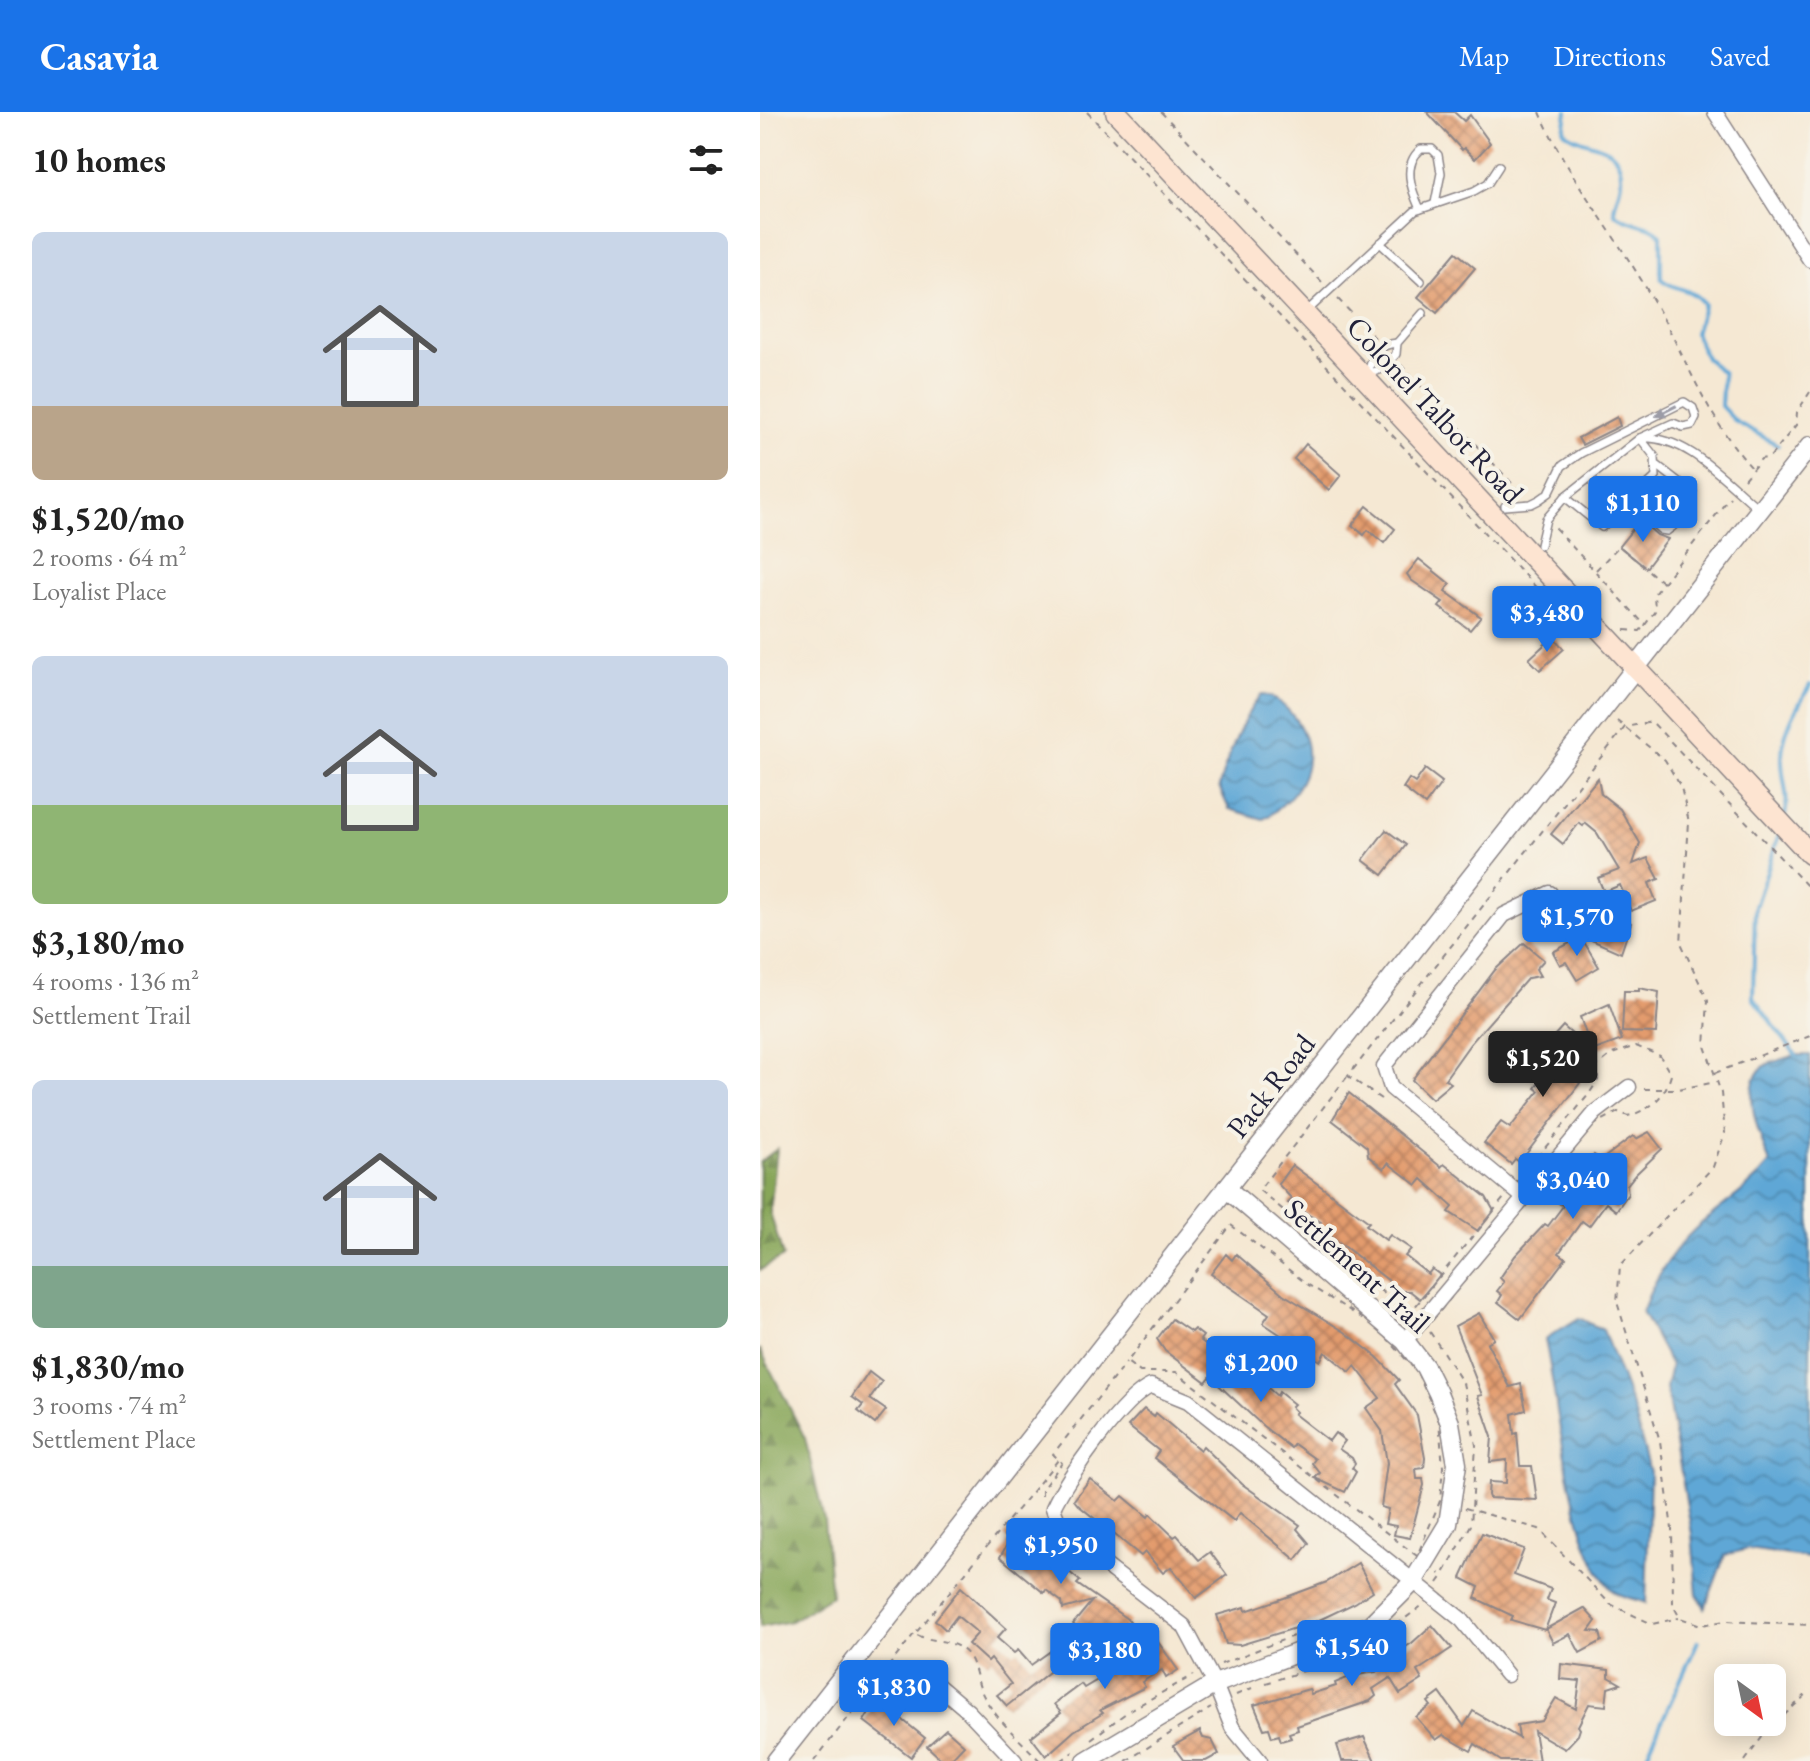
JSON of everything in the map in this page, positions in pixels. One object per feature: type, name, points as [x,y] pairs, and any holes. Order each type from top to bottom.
[{"type":"main road","name":"Colonel Talbot Road","points":[[1116,112],[1304,314],[1366,374],[1810,854]]},
{"type":"street","points":[[1715,112],[1810,260]]},
{"type":"street","name":"Pack Road","points":[[776,1761],[1810,446]]},
{"type":"street","points":[[1516,1196],[1391,1088],[1384,1066],[1504,915],[1550,893]]},
{"type":"street","points":[[1405,1341],[1516,1196],[1595,1113],[1629,1087]]},
{"type":"street","name":"Settlement Trail","points":[[1086,1761],[1216,1674],[1370,1625],[1413,1582],[1448,1524],[1457,1464],[1450,1423],[1425,1367],[1405,1341],[1226,1188]]},
{"type":"street","points":[[1260,1761],[1232,1727],[1216,1674],[1184,1626],[1062,1532],[1053,1508],[1061,1489],[1138,1391],[1151,1386],[1188,1401],[1462,1620],[1507,1675]]},
{"type":"street","points":[[929,1678],[968,1711],[1015,1761]]},
{"type":"lane","points":[[1420,209],[1410,178],[1412,160],[1421,149],[1432,149],[1440,162],[1435,203]]},
{"type":"lane","points":[[1304,314],[1420,209],[1474,191],[1488,183],[1499,166]]},
{"type":"lane","points":[[1380,243],[1421,281]]},
{"type":"lane","points":[[1366,374],[1382,369],[1393,357],[1397,343],[1423,313]]},
{"type":"lane","points":[[1366,374],[1371,358],[1384,346],[1397,343]]},
{"type":"lane","points":[[1505,506],[1531,504],[1549,493],[1556,473],[1581,453],[1684,402],[1693,408],[1696,417],[1692,425],[1683,427],[1673,423],[1640,438],[1562,500],[1546,519],[1540,545]]},
{"type":"lane","points":[[1640,438],[1655,437],[1685,448],[1760,509]]},
{"type":"lane","points":[[1631,503],[1661,530],[1667,531],[1692,502],[1693,493],[1658,466],[1640,438]]},
{"type":"lane","points":[[1549,493],[1602,527],[1656,477],[1658,466]]},
{"type":"path","points":[[1087,112],[1573,627]]},
{"type":"path","points":[[1161,112],[1384,346]]},
{"type":"path","points":[[1540,112],[1569,167],[1654,301],[1714,420],[1752,468]]},
{"type":"path","points":[[1393,357],[1531,504]]},
{"type":"path","points":[[1546,519],[1645,625],[1655,611],[1654,594],[1752,468],[1761,459],[1770,457],[1796,425],[1797,412],[1810,392]]},
{"type":"path","points":[[1595,571],[1619,546],[1662,583]]},
{"type":"path","points":[[1603,709],[1665,760],[1681,787],[1689,822],[1681,943],[1708,1001],[1705,1046],[1718,1082],[1725,1133],[1713,1167],[1620,1266],[1617,1302],[1660,1441],[1672,1529],[1673,1605],[1680,1618]]},
{"type":"path","points":[[1409,1314],[1259,1190],[1625,727],[1652,722],[1810,889]]},
{"type":"path","points":[[1715,1073],[1738,1067],[1810,1036]]},
{"type":"path","points":[[1348,1076],[1386,1103]]},
{"type":"path","points":[[1629,1087],[1678,1089],[1718,1082]]},
{"type":"path","points":[[1498,1185],[1516,1196]]},
{"type":"path","points":[[1042,1502],[1042,1489],[1062,1463],[1053,1454],[1231,1225],[1307,1284],[1378,1328],[1417,1372],[1439,1421],[1443,1467],[1440,1501],[1417,1556],[1176,1372],[1140,1372],[1127,1362]]},
{"type":"path","points":[[814,1761],[1058,1458]]},
{"type":"path","points":[[1452,1504],[1539,1529],[1610,1604],[1652,1624],[1680,1618],[1701,1625],[1726,1621],[1810,1625]]},
{"type":"path","points":[[915,1634],[925,1640],[961,1648],[973,1661],[981,1692],[991,1707],[1040,1761]]},
{"type":"path","points":[[1216,1674],[1296,1635]]},
{"type":"path","points":[[1061,1761],[1130,1710],[1196,1674]]},
{"type":"path","points":[[1745,1761],[1765,1733],[1810,1691]]},
{"type":"green space","points":[[777,1149],[770,1212],[783,1257],[760,1270],[760,1162]]},
{"type":"green space","points":[[760,1349],[805,1438],[824,1520],[831,1596],[791,1621],[760,1627]]},
{"type":"water","points":[[1261,695],[1279,702],[1297,722],[1303,733],[1307,758],[1301,782],[1273,813],[1263,819],[1229,809],[1219,787],[1236,738]]},
{"type":"water","points":[[1796,1055],[1810,1055],[1810,1558],[1748,1549],[1725,1555],[1705,1608],[1697,1594],[1692,1534],[1666,1388],[1671,1366],[1642,1312],[1657,1278],[1678,1247],[1770,1163],[1754,1116],[1752,1091],[1760,1070]]},
{"type":"water","points":[[1579,1318],[1603,1330],[1634,1411],[1650,1472],[1646,1603],[1611,1589],[1597,1568],[1585,1540],[1576,1507],[1545,1339]]},
{"type":"building","points":[[1427,112],[1454,112],[1464,121],[1470,115],[1490,143],[1475,159],[1464,148],[1462,150]]},
{"type":"building","points":[[1456,252],[1475,268],[1437,313],[1418,297]]},
{"type":"building","points":[[1617,417],[1620,426],[1582,445],[1578,438]]},
{"type":"building","points":[[1306,444],[1341,475],[1329,490],[1294,459]]},
{"type":"building","points":[[1367,506],[1395,529],[1384,543],[1368,530],[1364,535],[1352,525]]},
{"type":"building","points":[[1640,520],[1657,535],[1668,539],[1646,568],[1619,546]]},
{"type":"building","points":[[1419,559],[1450,584],[1445,591],[1481,617],[1470,630],[1439,607],[1443,602],[1411,580],[1407,574]]},
{"type":"building","points":[[1553,637],[1564,649],[1540,670],[1529,659]]},
{"type":"building","points":[[1425,769],[1442,782],[1425,805],[1403,788],[1409,779],[1415,783]]},
{"type":"building","points":[[1598,778],[1601,794],[1620,809],[1640,843],[1633,864],[1648,858],[1659,879],[1649,883],[1656,901],[1631,911],[1620,885],[1604,892],[1598,878],[1619,870],[1597,833],[1585,823],[1583,826],[1579,823],[1563,844],[1551,834]]},
{"type":"building","points":[[1386,830],[1406,845],[1383,875],[1363,860]]},
{"type":"building","points":[[1602,907],[1631,923],[1621,953],[1582,936],[1592,931]]},
{"type":"building","points":[[1581,937],[1599,967],[1577,980],[1566,962],[1560,965],[1553,952]]},
{"type":"building","points":[[1524,943],[1544,960],[1536,969],[1540,976],[1528,978],[1470,1044],[1445,1079],[1451,1083],[1432,1099],[1412,1080],[1495,970]]},
{"type":"building","points":[[1639,988],[1659,992],[1656,1033],[1622,1032],[1624,991],[1639,991]]},
{"type":"building","points":[[1609,1004],[1622,1040],[1592,1051],[1580,1017]]},
{"type":"building","points":[[1563,1026],[1593,1053],[1572,1077],[1580,1083],[1520,1162],[1515,1159],[1511,1164],[1484,1143],[1501,1122],[1510,1128],[1539,1091],[1535,1088],[1557,1059],[1544,1047]]},
{"type":"building","points":[[1349,1093],[1441,1167],[1444,1164],[1486,1197],[1494,1211],[1478,1231],[1449,1212],[1453,1207],[1422,1179],[1417,1185],[1388,1163],[1384,1169],[1368,1156],[1367,1147],[1332,1120]]},
{"type":"building","points":[[1649,1132],[1662,1149],[1627,1185],[1628,1194],[1616,1211],[1606,1203],[1589,1226],[1582,1221],[1559,1253],[1566,1258],[1520,1319],[1498,1302],[1502,1295],[1497,1291],[1504,1282],[1500,1278],[1515,1256],[1545,1224],[1548,1226],[1563,1206],[1559,1203],[1584,1175],[1594,1155],[1601,1160],[1633,1136],[1636,1139]]},
{"type":"building","points":[[1292,1165],[1369,1222],[1366,1225],[1386,1240],[1390,1235],[1411,1249],[1405,1256],[1428,1274],[1432,1269],[1440,1275],[1420,1299],[1410,1291],[1402,1291],[1318,1226],[1321,1222],[1288,1203],[1292,1199],[1278,1184]]},
{"type":"building","points":[[1226,1254],[1232,1260],[1236,1254],[1283,1294],[1345,1332],[1377,1357],[1399,1380],[1395,1384],[1417,1415],[1425,1458],[1424,1468],[1416,1469],[1417,1479],[1423,1479],[1424,1485],[1410,1538],[1394,1535],[1396,1526],[1385,1524],[1388,1509],[1381,1507],[1387,1463],[1382,1431],[1366,1408],[1380,1398],[1355,1366],[1350,1372],[1325,1352],[1320,1361],[1263,1323],[1269,1314],[1211,1274]]},
{"type":"building","points":[[1479,1313],[1494,1339],[1487,1343],[1510,1387],[1521,1384],[1526,1410],[1512,1414],[1514,1434],[1517,1433],[1520,1466],[1532,1466],[1537,1500],[1489,1498],[1488,1495],[1489,1482],[1506,1483],[1507,1460],[1490,1462],[1492,1437],[1478,1396],[1482,1395],[1455,1326]]},
{"type":"building","points":[[1172,1319],[1191,1332],[1194,1329],[1203,1336],[1200,1340],[1242,1373],[1250,1372],[1277,1396],[1279,1392],[1294,1404],[1291,1407],[1296,1412],[1294,1414],[1329,1441],[1335,1433],[1345,1441],[1339,1449],[1352,1458],[1355,1464],[1352,1468],[1356,1472],[1345,1492],[1315,1478],[1320,1473],[1312,1463],[1315,1459],[1294,1444],[1291,1448],[1210,1377],[1206,1382],[1165,1351],[1157,1339]]},
{"type":"building","points":[[869,1372],[882,1382],[870,1399],[886,1410],[875,1424],[858,1411],[863,1405],[852,1397]]},
{"type":"building","points":[[1144,1409],[1154,1417],[1156,1413],[1200,1450],[1203,1446],[1242,1484],[1300,1525],[1297,1529],[1309,1543],[1296,1560],[1240,1513],[1234,1521],[1154,1458],[1159,1451],[1128,1426]]},
{"type":"building","points":[[1090,1479],[1118,1501],[1123,1496],[1148,1517],[1150,1514],[1174,1537],[1177,1535],[1199,1560],[1210,1552],[1227,1575],[1196,1598],[1171,1567],[1163,1573],[1145,1552],[1141,1556],[1078,1505],[1074,1500]]},
{"type":"building","points":[[1013,1525],[1080,1581],[1077,1584],[1130,1621],[1122,1632],[1108,1636],[1104,1633],[1096,1643],[1084,1637],[1073,1624],[1092,1601],[1063,1609],[1062,1602],[1046,1590],[1044,1593],[1000,1557],[1009,1541],[1004,1536]]},
{"type":"building","points":[[1482,1533],[1524,1549],[1514,1575],[1551,1589],[1547,1600],[1555,1603],[1545,1630],[1511,1620],[1513,1616],[1475,1598],[1479,1587],[1461,1578]]},
{"type":"building","points":[[1358,1563],[1373,1591],[1355,1603],[1315,1622],[1240,1645],[1226,1644],[1217,1615],[1245,1607],[1246,1611],[1284,1598],[1327,1582]]},
{"type":"building","points":[[961,1587],[1006,1628],[997,1638],[1014,1653],[1018,1650],[1031,1665],[1057,1649],[1065,1659],[1007,1706],[997,1695],[1011,1684],[991,1659],[988,1662],[968,1644],[978,1633],[957,1616],[946,1630],[935,1620]]},
{"type":"building","points":[[1584,1608],[1596,1621],[1589,1631],[1600,1632],[1602,1641],[1580,1653],[1570,1634],[1553,1643],[1546,1629]]},
{"type":"building","points":[[1432,1625],[1452,1648],[1417,1671],[1422,1680],[1400,1694],[1390,1678],[1373,1689],[1376,1696],[1370,1701],[1297,1726],[1298,1730],[1289,1733],[1291,1738],[1281,1741],[1279,1735],[1272,1737],[1269,1728],[1264,1729],[1254,1705],[1309,1689],[1311,1694],[1336,1686],[1335,1683],[1352,1676],[1376,1672],[1373,1667],[1412,1643]]},
{"type":"building","points":[[1153,1635],[1178,1670],[1166,1678],[1162,1670],[1142,1682],[1145,1687],[1100,1710],[1103,1713],[1074,1731],[1046,1756],[1031,1737],[1061,1713],[1054,1704],[1081,1684],[1084,1688],[1104,1676],[1102,1672],[1111,1667],[1109,1664],[1116,1660],[1114,1657]]},
{"type":"building","points":[[1561,1664],[1609,1670],[1609,1677],[1621,1684],[1608,1688],[1606,1706],[1589,1704],[1578,1726],[1578,1735],[1565,1749],[1534,1731],[1539,1761],[1501,1761],[1475,1744],[1471,1751],[1443,1735],[1436,1740],[1416,1717],[1431,1706],[1428,1702],[1440,1693],[1464,1726],[1473,1711],[1519,1738],[1517,1725],[1542,1721],[1556,1698],[1576,1709],[1580,1681],[1560,1679]]},
{"type":"building","points":[[877,1699],[925,1738],[911,1757],[864,1721]]},
{"type":"building","points":[[946,1729],[964,1745],[949,1761],[943,1761],[927,1746]]},
{"type":"building","points":[[1200,1731],[1203,1738],[1212,1740],[1219,1754],[1206,1761],[1184,1761],[1173,1746]]},
{"type":"building","points":[[1364,1737],[1375,1761],[1342,1761],[1337,1745]]},
{"type":"waterway","points":[[1567,112],[1564,131],[1602,147],[1616,158],[1621,181],[1614,213],[1661,235],[1661,279],[1694,294],[1704,304],[1695,333],[1706,358],[1723,373],[1721,406],[1736,422],[1778,445]]},
{"type":"waterway","points":[[1785,815],[1783,747],[1792,720],[1810,685]]},
{"type":"waterway","points":[[1780,832],[1755,907],[1753,998],[1796,1055]]},
{"type":"waterway","points":[[1644,1761],[1698,1641]]}]
